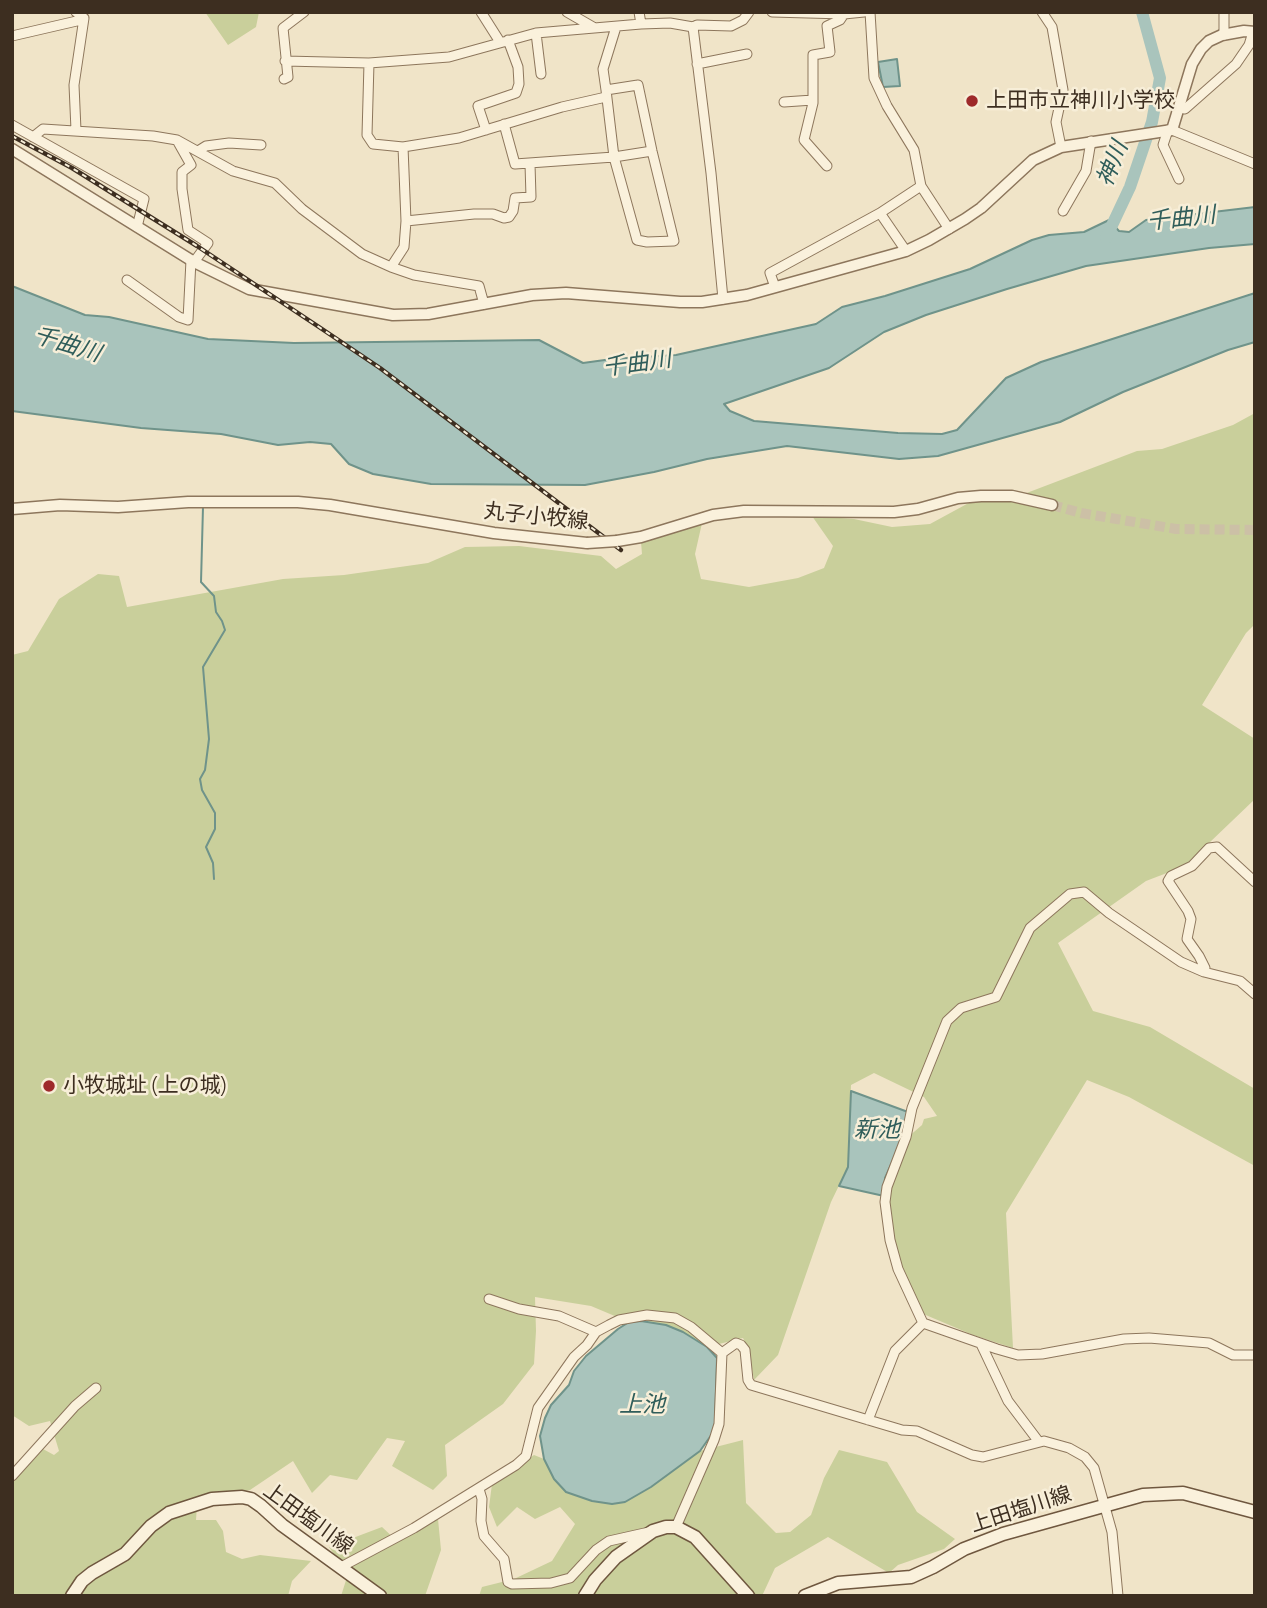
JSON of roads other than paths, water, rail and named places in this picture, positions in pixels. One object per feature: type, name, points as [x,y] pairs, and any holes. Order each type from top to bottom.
[{"type":"main road","name":"上田塩川線","points":[[805,1596],[838,1583],[911,1577],[979,1542],[1143,1495],[1171,1492],[1255,1512]]},
{"type":"main road","name":"上田塩川線","points":[[72,1596],[82,1581],[125,1554],[151,1526],[169,1513],[229,1497],[251,1499],[380,1596]]},
{"type":"main road","points":[[585,1596],[595,1580],[616,1557],[653,1531],[676,1527],[695,1537],[748,1596]]},
{"type":"street","points":[[284,79],[288,78],[283,28],[304,12]]},
{"type":"street","points":[[481,12],[504,41],[518,67],[519,84],[516,93],[478,106],[486,130]]},
{"type":"street","points":[[567,12],[595,28]]},
{"type":"street","points":[[639,12],[641,24]]},
{"type":"street","points":[[285,61],[369,63],[449,57],[536,33],[641,24],[731,26],[743,20],[749,12]]},
{"type":"street","points":[[772,12],[864,12]]},
{"type":"street","points":[[870,12],[874,78],[887,106],[914,150],[921,186],[949,229]]},
{"type":"street","points":[[1042,12],[1052,27],[1063,90],[1056,122],[1060,146]]},
{"type":"street","points":[[1224,12],[1224,35]]},
{"type":"street","points":[[827,166],[804,140],[813,100],[813,55],[830,52],[827,26],[840,20],[844,14]]},
{"type":"street","points":[[12,36],[79,16],[74,85],[76,130]]},
{"type":"street","points":[[369,63],[367,135],[373,144],[403,147],[459,138],[562,107],[606,94],[638,85],[674,241],[637,240],[614,157],[606,94],[603,69],[615,27]]},
{"type":"street","points":[[693,27],[723,299]]},
{"type":"street","points":[[1179,179],[1163,145],[1180,108],[1192,64],[1209,41],[1244,31],[1254,32],[1236,64],[1185,109],[1180,108]]},
{"type":"street","points":[[536,33],[541,74]]},
{"type":"street","points":[[698,64],[747,54]]},
{"type":"street","points":[[784,102],[813,100]]},
{"type":"street","points":[[505,124],[515,164],[614,157],[652,151]]},
{"type":"street","points":[[12,125],[144,200],[137,227]]},
{"type":"street","points":[[33,137],[43,129],[177,140],[233,171],[275,183],[302,209],[362,254],[414,275],[480,286],[484,304]]},
{"type":"street","points":[[12,149],[192,261],[249,289],[393,315],[428,314],[532,295],[566,293],[680,302],[723,299],[775,287],[906,251],[949,229],[981,208],[1033,160],[1060,146],[1170,130],[1252,160]]},
{"type":"street","points":[[127,280],[178,317],[188,320],[192,261],[208,243],[188,230],[182,172],[191,165],[177,140]]},
{"type":"street","points":[[1063,211],[1086,171],[1091,141]]},
{"type":"street","points":[[198,151],[206,146],[229,143],[261,145]]},
{"type":"street","points":[[391,267],[404,247],[406,220],[403,147]]},
{"type":"street","points":[[406,220],[474,214],[509,217],[515,198],[531,197],[530,164]]},
{"type":"street","points":[[775,287],[771,273],[880,213],[921,186]]},
{"type":"street","points":[[880,213],[906,251]]},
{"type":"street","name":"丸子小牧線","points":[[12,509],[60,505],[298,502],[330,505],[494,534],[587,544],[640,537],[713,515],[744,511],[894,512],[958,498],[981,496],[1012,496],[1052,505]]},
{"type":"street","points":[[1205,972],[1199,956],[1187,939],[1191,919],[1188,911],[1168,881],[1171,876],[1192,866],[1209,848],[1217,847],[1255,882]]},
{"type":"street","points":[[1255,994],[1240,981],[1205,972],[1181,962],[1109,913],[1084,892],[1070,894],[1030,928],[996,997],[961,1009],[947,1021],[912,1108],[906,1137],[887,1187],[885,1202],[890,1240],[898,1269],[923,1322],[1018,1354],[1042,1354],[1124,1339],[1149,1338],[1209,1343],[1233,1355],[1255,1355]]},
{"type":"street","points":[[489,1299],[519,1310],[559,1316],[596,1332]]},
{"type":"street","points":[[341,1567],[479,1489],[526,1456],[538,1408],[574,1357],[596,1332],[620,1320],[660,1315],[685,1323],[722,1353]]},
{"type":"street","points":[[868,1420],[895,1351],[923,1322]]},
{"type":"street","points":[[722,1353],[736,1343],[741,1345],[745,1350],[748,1380],[751,1385],[902,1430],[917,1431],[972,1455],[983,1457],[1038,1441],[1058,1444],[1090,1461],[1112,1532],[1118,1596]]},
{"type":"street","points":[[981,1343],[1008,1401],[1038,1441]]},
{"type":"street","points":[[676,1527],[719,1424],[722,1353]]},
{"type":"street","points":[[12,1476],[75,1406],[96,1388]]},
{"type":"street","points":[[479,1489],[484,1536],[504,1559],[508,1582],[512,1584],[551,1583],[569,1578],[596,1550],[609,1541],[653,1531]]},
{"type":"water","points":[[897,59],[900,86],[883,87],[878,62]]},
{"type":"water","name":"千曲川","points":[[1255,207],[1255,244],[1086,266],[1007,289],[926,315],[884,332],[829,368],[724,404],[730,411],[754,421],[942,434],[957,430],[1006,378],[1041,362],[1255,293],[1255,342],[1123,392],[1060,422],[938,456],[899,459],[787,446],[707,459],[585,485],[431,484],[373,474],[349,464],[331,444],[310,442],[278,445],[221,434],[141,428],[12,411],[12,286],[85,315],[109,317],[208,339],[294,343],[539,340],[583,363],[676,355],[816,324],[842,307],[970,269],[1032,240],[1049,235],[1084,232],[1109,220],[1119,231],[1129,232],[1146,220]]},
{"type":"water","name":"新池","points":[[851,1091],[908,1112],[904,1136],[885,1178],[884,1196],[839,1186],[848,1167]]},
{"type":"water","name":"上池","points":[[629,1322],[666,1325],[683,1332],[707,1347],[717,1358],[715,1424],[712,1434],[700,1451],[651,1487],[625,1502],[612,1504],[592,1501],[566,1492],[554,1479],[544,1459],[540,1436],[545,1418],[551,1405],[569,1385],[574,1371],[586,1356]]},
{"type":"waterway","name":"神川","points":[[1106,238],[1130,187],[1152,122],[1160,78],[1142,12]]},
{"type":"waterway","points":[[203,507],[201,582],[214,596],[216,612],[225,630],[203,667],[209,739],[205,770],[200,779],[202,790],[215,813],[215,829],[206,847],[213,863],[214,879]]},
{"type":"tunnel","points":[[1052,505],[1081,513],[1176,529],[1255,530]]},
{"type":"railway","points":[[12,136],[72,168],[197,246],[380,368],[621,550]]},
{"type":"place","name":"上田市立神川小学校","points":[[972,101]]},
{"type":"place","name":"小牧城址 (上の城)","points":[[49,1086]]}]
